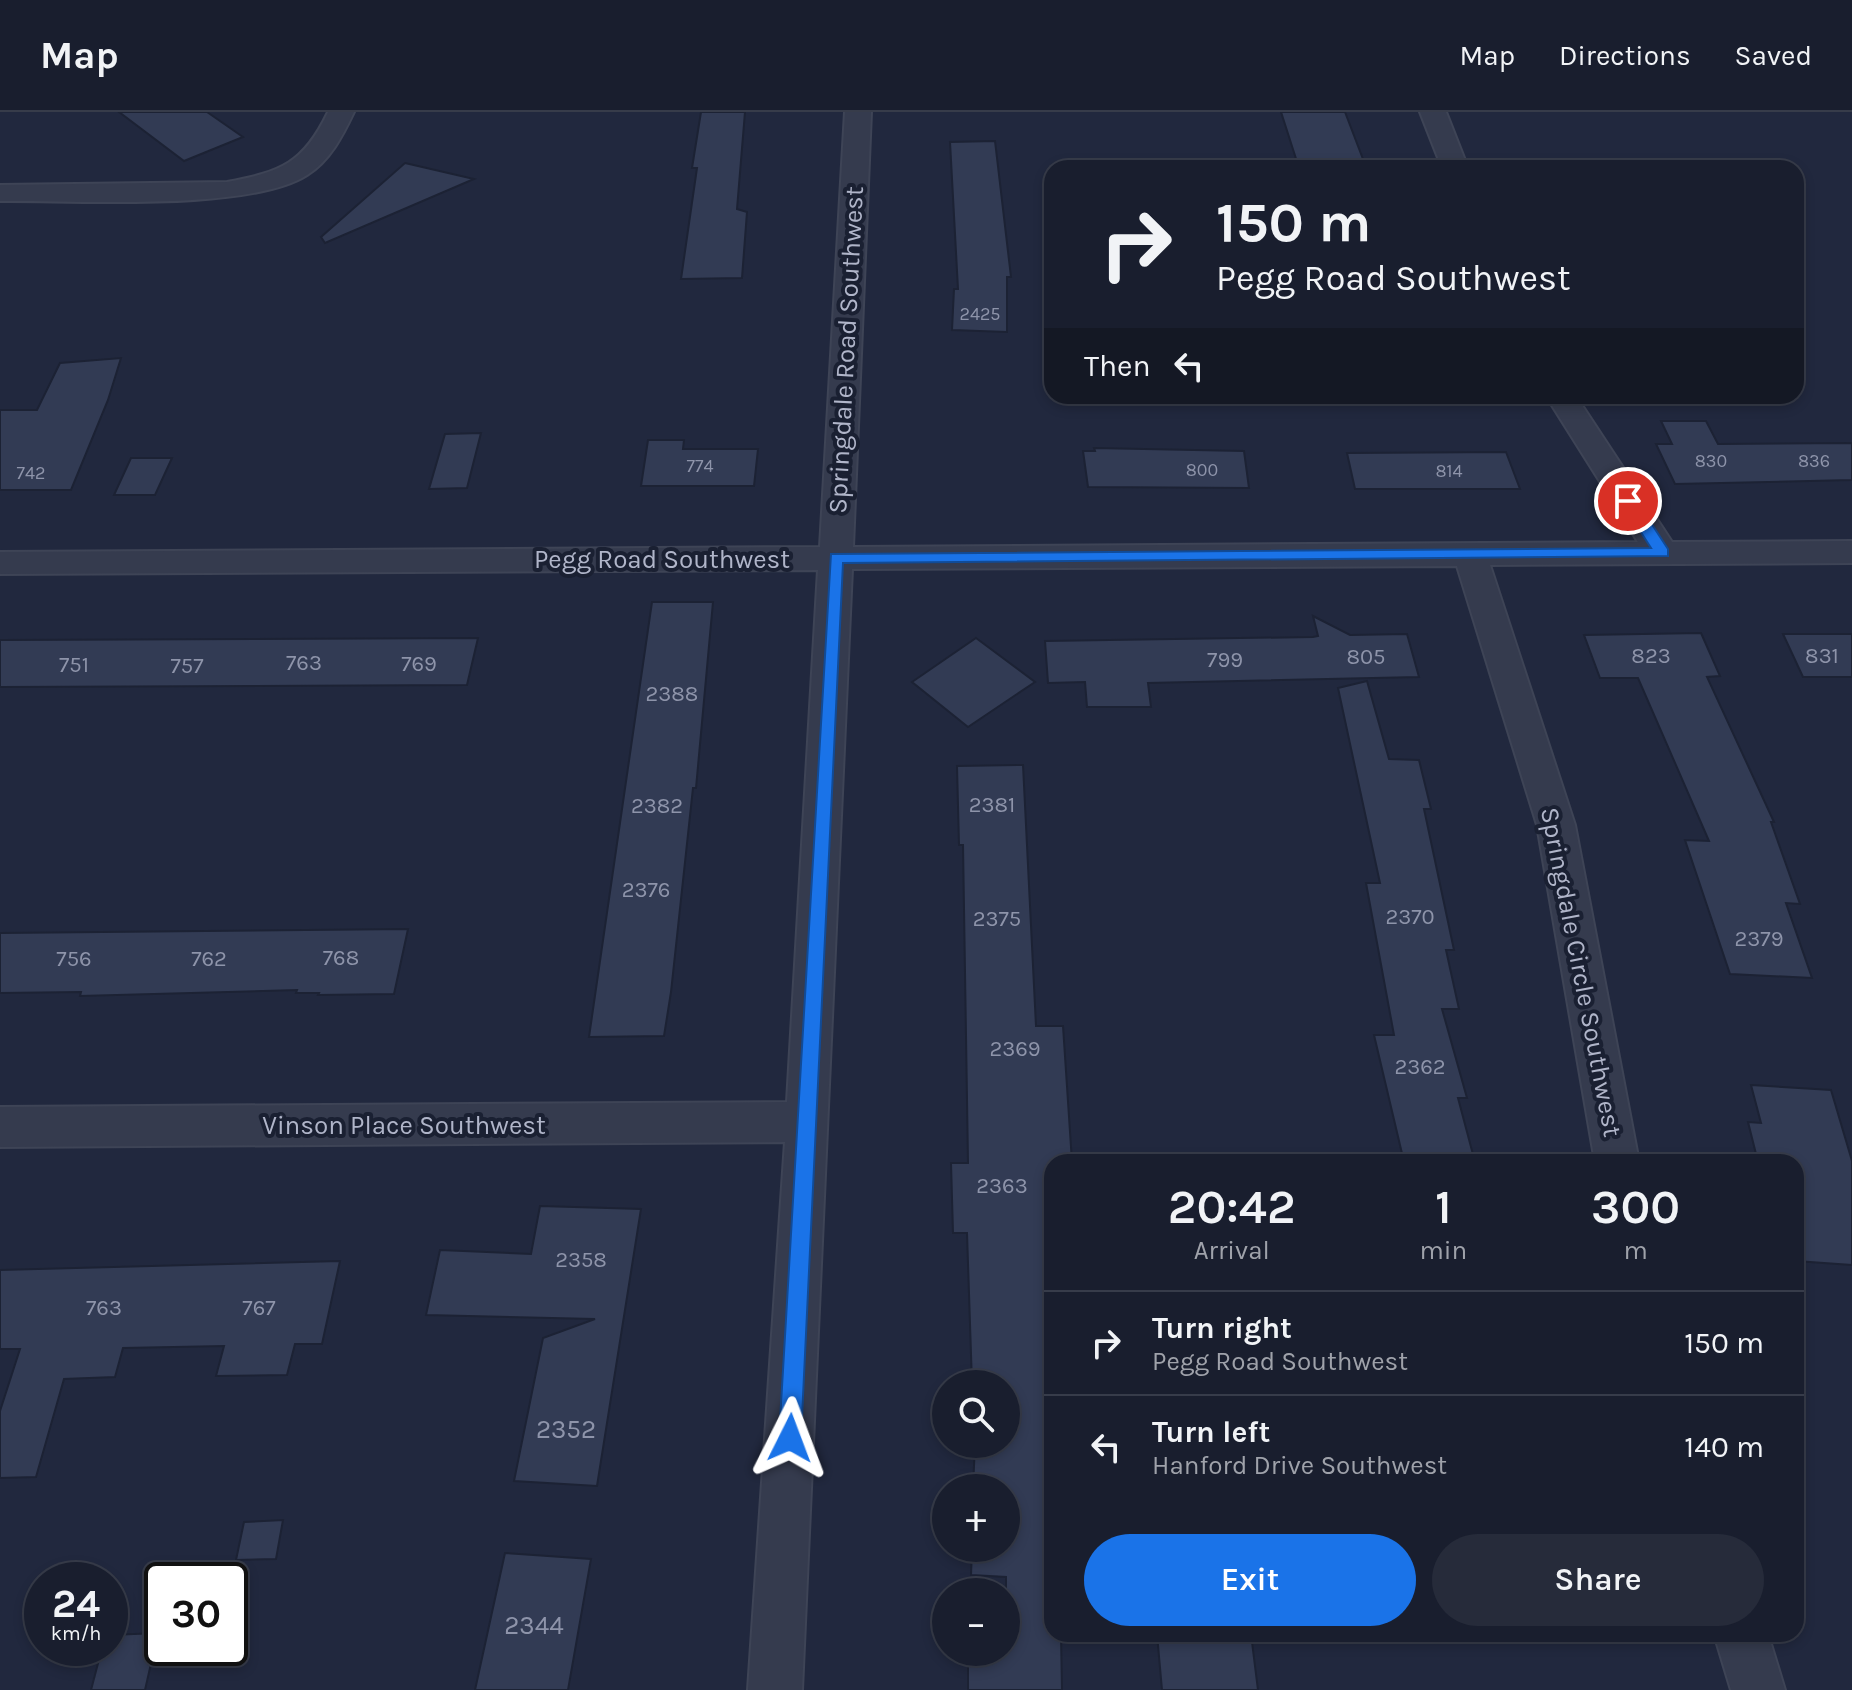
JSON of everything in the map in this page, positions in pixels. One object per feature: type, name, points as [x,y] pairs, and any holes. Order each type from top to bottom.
[{"type":"street","points":[[0,193],[227,190],[264,184],[298,170],[316,158],[327,145],[341,112]]},
{"type":"street","name":"Springdale Road Southwest","points":[[775,1690],[808,1122],[858,112]]},
{"type":"street","points":[[1433,112],[1452,160]]},
{"type":"street","points":[[1566,404],[1662,553]]},
{"type":"street","name":"Pegg Road Southwest","points":[[0,563],[1852,552]]},
{"type":"street","name":"Springdale Circle Southwest","points":[[1470,554],[1556,825],[1616,1154]]},
{"type":"street","name":"Vinson Place Southwest","points":[[0,1127],[808,1122]]},
{"type":"street","points":[[1743,1642],[1758,1690]]},
{"type":"building","points":[[119,112],[207,112],[243,137],[184,161]]},
{"type":"building","points":[[701,112],[745,112],[737,209],[747,212],[742,278],[681,279],[697,168],[692,168]]},
{"type":"building","points":[[1281,112],[1345,112],[1363,160],[1296,160]]},
{"type":"building","points":[[995,141],[1011,277],[1007,277],[1007,332],[952,330],[954,289],[958,289],[950,142]]},
{"type":"building","points":[[405,163],[474,179],[325,243],[321,237]]},
{"type":"building","points":[[121,358],[108,400],[71,490],[0,490],[0,410],[37,410],[60,363]]},
{"type":"building","points":[[1661,421],[1706,421],[1718,444],[1852,443],[1852,480],[1675,484],[1656,444],[1672,444]]},
{"type":"building","points":[[481,433],[467,488],[429,489],[445,434]]},
{"type":"building","points":[[648,440],[684,440],[683,449],[758,449],[754,486],[641,486]]},
{"type":"building","points":[[1094,448],[1244,451],[1249,488],[1088,487],[1083,451],[1095,451]]},
{"type":"building","points":[[1506,452],[1520,489],[1355,489],[1347,453]]},
{"type":"building","points":[[131,458],[172,458],[155,495],[114,495]]},
{"type":"building","points":[[652,602],[713,602],[696,788],[693,788],[671,992],[664,1036],[589,1037]]},
{"type":"building","points":[[1313,616],[1350,635],[1407,634],[1419,677],[1148,683],[1151,707],[1087,707],[1085,682],[1048,683],[1045,641],[1313,637],[1318,636]]},
{"type":"building","points":[[1701,633],[1720,676],[1707,677],[1774,822],[1771,822],[1800,904],[1786,903],[1812,978],[1730,974],[1685,840],[1709,841],[1638,678],[1600,678],[1584,635]]},
{"type":"building","points":[[1783,634],[1852,634],[1852,677],[1803,677]]},
{"type":"building","points":[[478,638],[467,685],[0,687],[0,640]]},
{"type":"building","points":[[976,638],[1035,682],[968,727],[912,682]]},
{"type":"building","points":[[1367,681],[1389,759],[1419,760],[1431,809],[1424,809],[1454,950],[1446,950],[1459,1009],[1442,1009],[1467,1098],[1458,1098],[1473,1154],[1402,1154],[1374,1035],[1394,1035],[1366,883],[1380,883],[1338,688]]},
{"type":"building","points":[[1023,765],[1036,1026],[1063,1026],[1071,1154],[1044,1154],[1044,1642],[1061,1642],[1062,1690],[968,1690],[968,1666],[1020,1666],[1020,1578],[971,1575],[971,1562],[1020,1562],[1020,1474],[974,1474],[974,1458],[1020,1458],[1020,1370],[972,1370],[967,1233],[953,1233],[951,1163],[968,1163],[963,845],[959,845],[957,766]]},
{"type":"building","points":[[408,929],[394,994],[318,995],[296,993],[297,990],[80,996],[81,992],[0,993],[0,933]]},
{"type":"building","points":[[1751,1085],[1831,1090],[1852,1161],[1852,1265],[1804,1262],[1804,1154],[1756,1154],[1748,1122],[1761,1123]]},
{"type":"building","points":[[540,1206],[641,1209],[597,1486],[514,1481],[543,1338],[595,1319],[426,1315],[440,1250],[531,1254]]},
{"type":"building","points":[[340,1261],[322,1344],[295,1344],[287,1375],[216,1376],[224,1346],[123,1348],[115,1377],[64,1379],[36,1477],[0,1478],[0,1411],[20,1349],[0,1349],[0,1270]]},
{"type":"building","points":[[283,1520],[276,1559],[236,1560],[244,1522]]},
{"type":"building","points":[[505,1553],[591,1559],[568,1690],[475,1690]]},
{"type":"building","points":[[128,1634],[144,1634],[144,1666],[150,1666],[145,1690],[91,1690],[97,1666],[128,1666]]},
{"type":"building","points":[[1158,1642],[1252,1642],[1258,1690],[1162,1690]]},
{"type":"route","points":[[790,1438],[836,558],[1662,553],[1628,501]]}]
